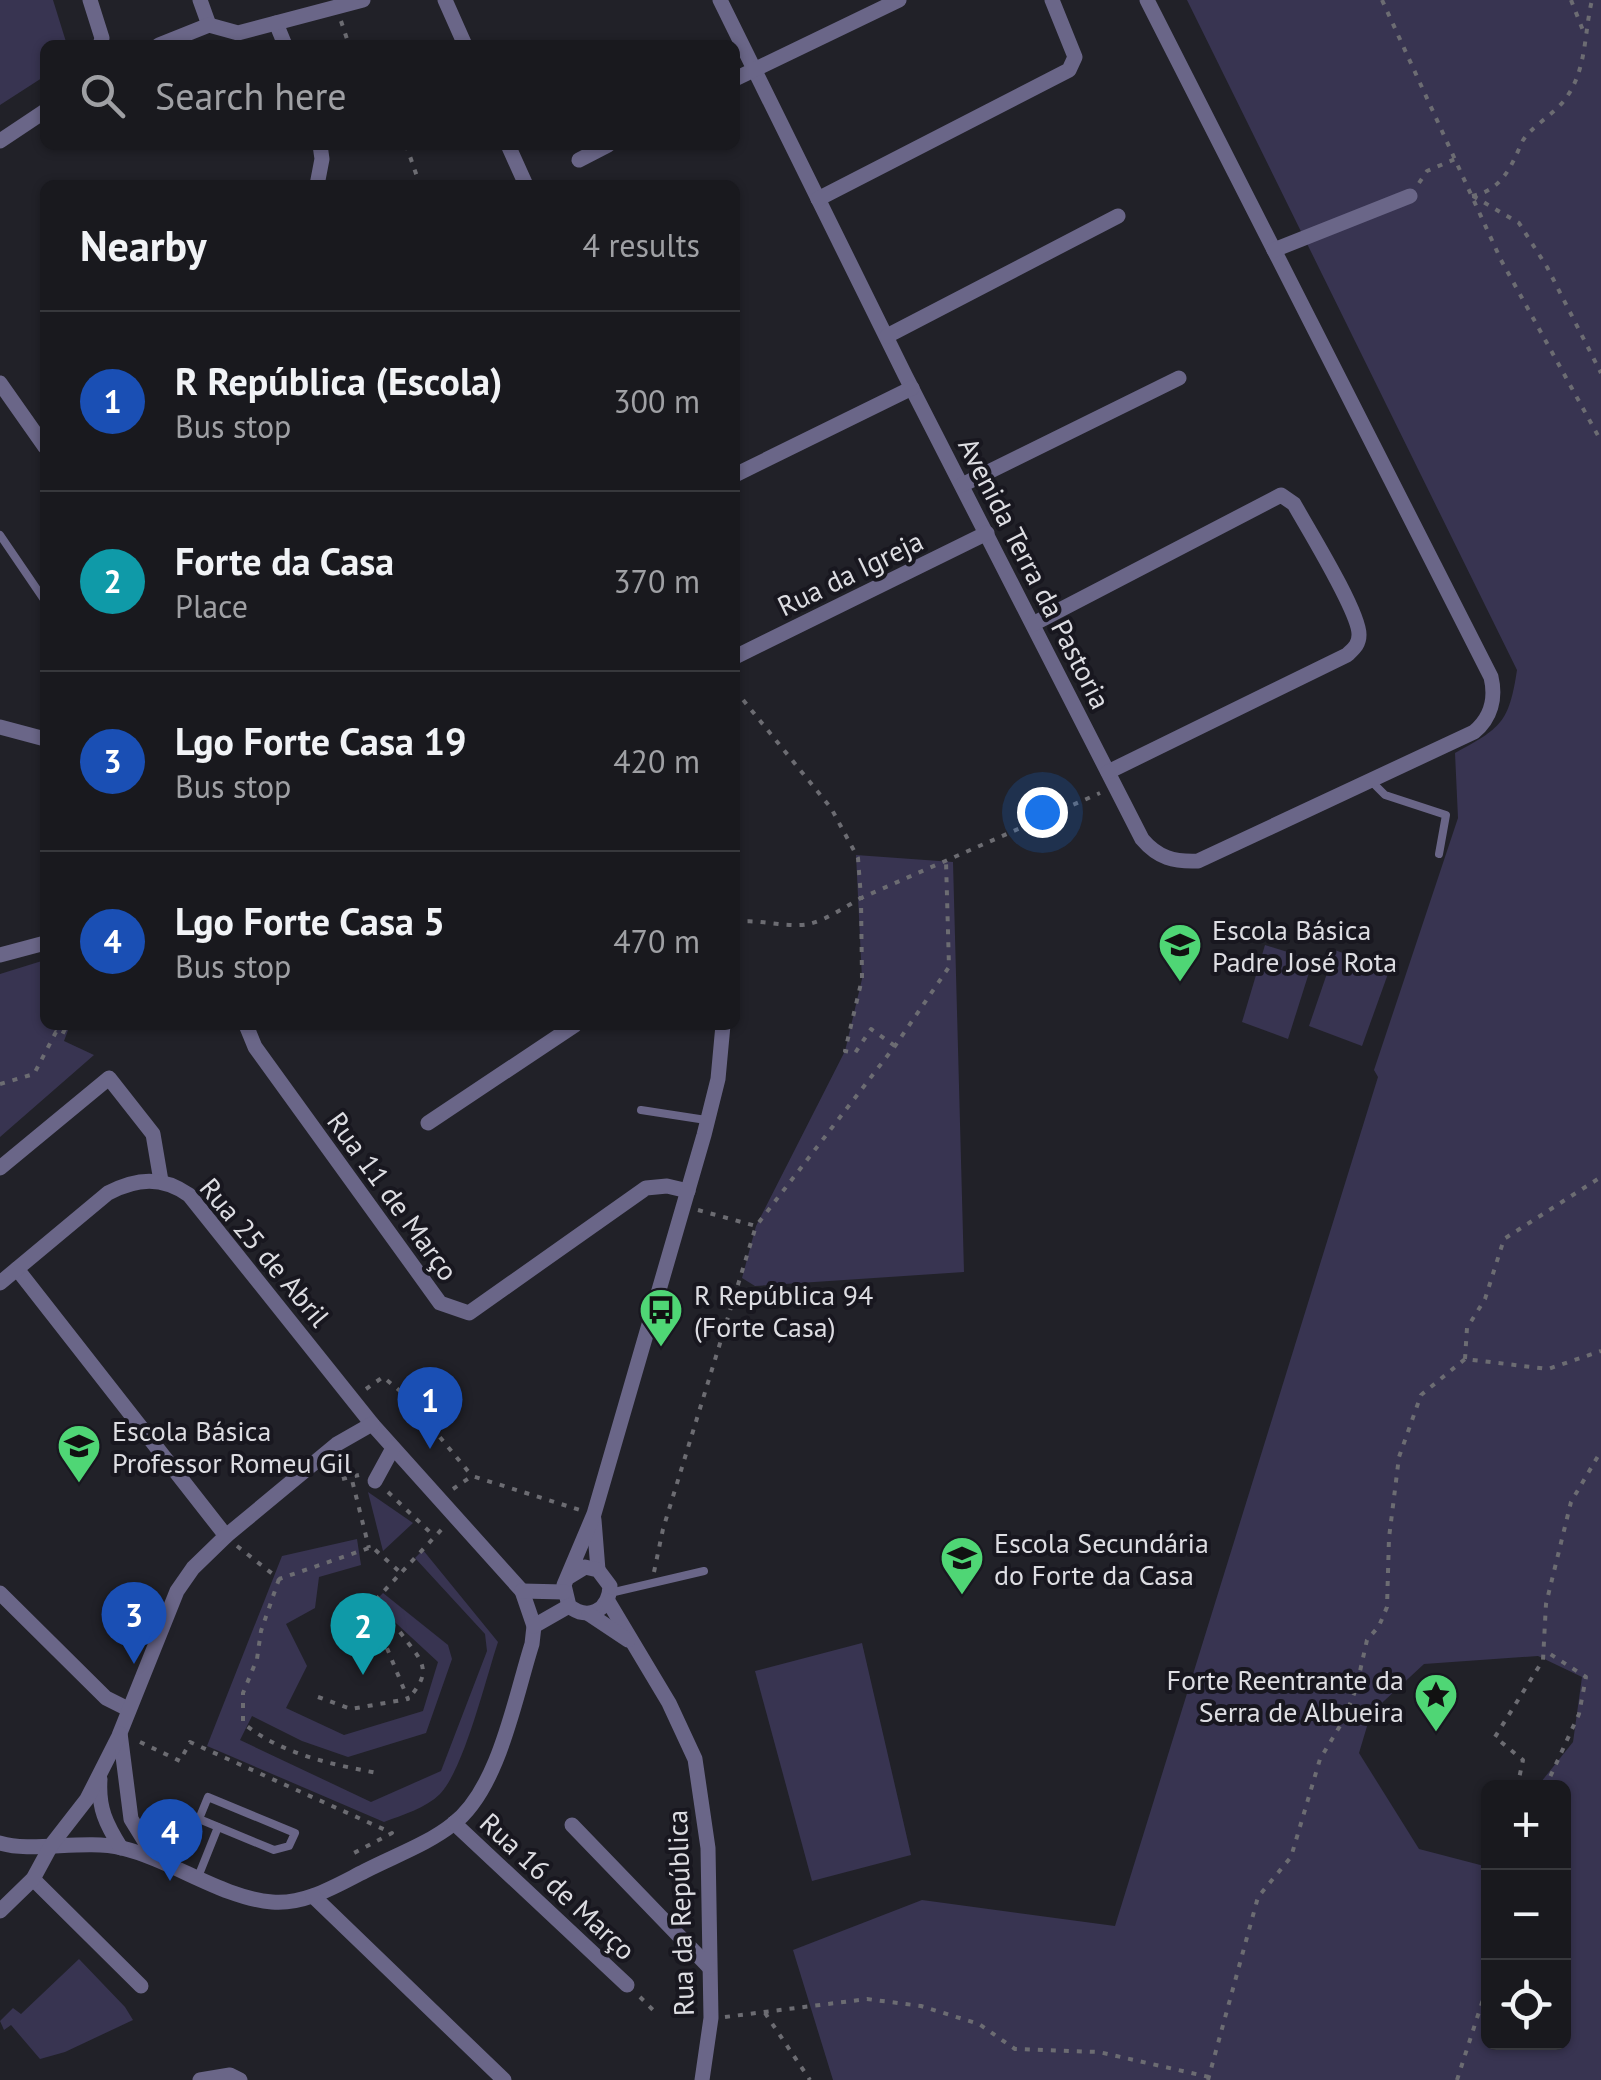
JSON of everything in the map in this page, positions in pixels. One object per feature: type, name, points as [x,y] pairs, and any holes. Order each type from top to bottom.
[{"type":"street","points":[[90,0],[101,40]]},
{"type":"street","points":[[200,0],[208,25]]},
{"type":"street","points":[[171,40],[208,25],[238,32],[363,0]]},
{"type":"street","points":[[445,0],[462,40]]},
{"type":"street","name":"Avenida Terra da Pastoria","points":[[720,0],[740,40]]},
{"type":"street","points":[[740,76],[900,0]]},
{"type":"street","points":[[818,199],[1069,70],[1076,57],[1052,0]]},
{"type":"street","points":[[1147,0],[1274,250],[1410,196]]},
{"type":"street","points":[[276,24],[283,40]]},
{"type":"street","name":"Avenida Terra da Pastoria","points":[[740,41],[1112,779],[1151,850],[1182,862],[1198,861],[1474,732],[1490,709],[1494,688],[1274,250]]},
{"type":"street","points":[[0,141],[40,114]]},
{"type":"street","points":[[318,180],[321,150]]},
{"type":"street","points":[[510,150],[524,180]]},
{"type":"street","points":[[579,160],[598,150]]},
{"type":"street","points":[[886,336],[1118,216]]},
{"type":"street","points":[[962,485],[1179,378]]},
{"type":"street","points":[[0,383],[40,440]]},
{"type":"street","points":[[740,473],[912,388]]},
{"type":"street","points":[[1033,624],[1281,495],[1294,504],[1347,603],[1360,632],[1357,646],[1346,655],[1112,779]]},
{"type":"street","name":"Rua da Igreja","points":[[740,655],[987,533]]},
{"type":"street","points":[[0,727],[40,738]]},
{"type":"street","points":[[0,955],[40,943]]},
{"type":"street","name":"Rua 11 de Março","points":[[248,1030],[255,1047],[440,1303],[469,1313],[646,1188],[666,1186],[686,1199]]},
{"type":"street","points":[[428,1123],[568,1030]]},
{"type":"street","points":[[534,1626],[566,1592],[584,1568],[598,1570],[608,1580],[609,1597],[597,1612],[590,1614],[574,1611],[566,1592],[594,1514],[686,1199],[718,1079],[723,1030]]},
{"type":"street","points":[[0,1168],[109,1078],[154,1134],[162,1181]]},
{"type":"street","name":"Rua 25 de Abril","points":[[0,1282],[108,1193],[128,1183],[162,1181],[190,1196],[372,1424],[522,1591]]},
{"type":"street","points":[[17,1269],[226,1536]]},
{"type":"street","points":[[0,1911],[32,1878],[86,1799],[120,1734],[177,1592],[193,1568],[337,1444],[372,1424]]},
{"type":"street","points":[[376,1482],[394,1448]]},
{"type":"street","points":[[594,1514],[598,1570]]},
{"type":"street","points":[[0,1843],[121,1848],[156,1858],[253,1899],[288,1902],[313,1896],[454,1824],[484,1787],[532,1644],[534,1626],[522,1591],[566,1592]]},
{"type":"street","points":[[0,1593],[106,1698],[128,1709]]},
{"type":"street","name":"Rua da República","points":[[609,1597],[630,1641],[669,1703],[695,1760],[708,1848],[711,2018],[702,2080]]},
{"type":"street","name":"Rua da República","points":[[590,1614],[630,1641]]},
{"type":"street","points":[[120,1734],[131,1819],[156,1858]]},
{"type":"street","points":[[101,1770],[98,1798],[102,1815],[121,1848]]},
{"type":"street","name":"Rua 16 de Março","points":[[454,1824],[627,1985]]},
{"type":"street","points":[[572,1826],[708,1967]]},
{"type":"street","points":[[32,1878],[141,1986]]},
{"type":"street","points":[[313,1896],[504,2080]]},
{"type":"street","points":[[200,2080],[230,2075],[240,2080]]},
{"type":"lane","points":[[0,536],[40,594]]},
{"type":"lane","points":[[1370,780],[1385,795],[1446,815],[1439,854]]},
{"type":"lane","points":[[641,1110],[708,1120]]},
{"type":"lane","points":[[609,1597],[704,1572]]},
{"type":"lane","points":[[208,1797],[295,1833],[289,1846],[274,1850],[218,1827],[198,1819],[208,1797]]},
{"type":"lane","points":[[198,1877],[218,1827]]},
{"type":"path","points":[[1382,0],[1501,260],[1601,440]]},
{"type":"path","points":[[1571,0],[1586,37]]},
{"type":"path","points":[[1472,196],[1484,194],[1509,173],[1523,139],[1564,101],[1581,66],[1592,0]]},
{"type":"path","points":[[336,8],[347,40]]},
{"type":"path","points":[[408,150],[418,180]]},
{"type":"path","points":[[1410,196],[1426,171],[1455,158]]},
{"type":"path","points":[[1472,196],[1520,222],[1601,373]]},
{"type":"path","points":[[740,696],[830,808],[858,858],[862,979],[846,1051],[855,1053],[871,1029],[894,1046]]},
{"type":"path","points":[[740,922],[782,927],[812,924],[1112,779]]},
{"type":"path","points":[[651,1583],[663,1530],[756,1226],[950,967],[946,861]]},
{"type":"path","points":[[0,1084],[34,1074],[56,1032],[62,1036],[65,1030]]},
{"type":"path","points":[[1465,1359],[1467,1328],[1485,1299],[1504,1239],[1601,1177]]},
{"type":"path","points":[[686,1199],[756,1226]]},
{"type":"path","points":[[711,2018],[867,1998],[921,2006],[979,2024],[1016,2048],[1099,2052],[1209,2078],[1258,1898],[1292,1857],[1320,1759],[1343,1721],[1368,1640],[1380,1626],[1387,1607],[1389,1538],[1399,1457],[1420,1395],[1465,1359],[1548,1370],[1601,1351]]},
{"type":"path","points":[[353,1401],[383,1377],[404,1395],[472,1476],[594,1514]]},
{"type":"path","points":[[337,1444],[351,1476],[369,1548]]},
{"type":"path","points":[[1519,1780],[1523,1760],[1495,1736],[1534,1678],[1545,1651],[1546,1604],[1572,1502],[1601,1451]]},
{"type":"path","points":[[342,1479],[359,1475],[376,1482],[435,1537]]},
{"type":"path","points":[[440,1498],[472,1476]]},
{"type":"path","points":[[340,1638],[456,1515]]},
{"type":"path","points":[[226,1536],[279,1579]]},
{"type":"path","points":[[279,1579],[372,1547],[401,1573]]},
{"type":"path","points":[[279,1579],[243,1693],[243,1723],[318,1762],[377,1773]]},
{"type":"path","points":[[370,1606],[408,1699]]},
{"type":"path","points":[[318,1697],[351,1710],[408,1699],[423,1682],[424,1664],[400,1632]]},
{"type":"path","points":[[1545,1651],[1586,1677],[1578,1714],[1549,1780]]},
{"type":"path","points":[[120,1734],[180,1761],[190,1742],[392,1833],[354,1852],[362,1872]]},
{"type":"path","points":[[627,1985],[654,2011]]},
{"type":"path","points":[[1457,2080],[1481,2006]]},
{"type":"path","points":[[765,2013],[810,2080]]},
{"type":"shaded area","points":[[0,0],[53,0],[65,40],[40,40],[40,79],[0,105]]},
{"type":"shaded area","points":[[1187,0],[1601,0],[1601,2080],[833,2080],[793,1950],[922,1900],[1115,1926],[1378,1077],[1374,1070],[1458,818],[1455,753],[1493,730],[1510,702],[1517,670]]},
{"type":"shaded area","points":[[856,855],[953,862],[964,1272],[755,1286],[742,1278],[756,1226],[845,1051],[862,979]]},
{"type":"shaded area","points":[[1265,945],[1313,960],[1288,1039],[1242,1022]]},
{"type":"shaded area","points":[[1335,950],[1389,971],[1362,1046],[1309,1026]]},
{"type":"shaded area","points":[[40,962],[40,1030],[68,1030],[64,1041],[94,1055],[0,1137],[0,974]]},
{"type":"shaded area","points":[[368,1492],[413,1523],[383,1551]]},
{"type":"shaded area","points":[[357,1539],[361,1565],[319,1577],[315,1608],[286,1624],[307,1666],[286,1708],[344,1735],[423,1711],[438,1662],[384,1612],[378,1598],[383,1593],[448,1645],[452,1659],[426,1733],[348,1757],[302,1741],[252,1716],[240,1740],[371,1802],[441,1771],[487,1651],[485,1634],[415,1558],[423,1550],[498,1642],[466,1744],[449,1782],[428,1803],[384,1822],[207,1746],[282,1556]]},
{"type":"shaded area","points":[[862,1643],[911,1855],[812,1881],[755,1671]]},
{"type":"shaded area","points":[[79,1959],[133,2020],[65,2052],[40,2059],[11,2025],[4,2030],[0,2021],[13,2008],[21,2014]]},
{"type":"place","name":"Escola Básica Padre José Rota","points":[[1180,983]]},
{"type":"place","name":"R República 94 (Forte Casa)","points":[[661,1348]]},
{"type":"place","name":"R República (Escola)","points":[[430,1449]]},
{"type":"place","name":"Escola Básica Professor Romeu Gil","points":[[79,1484]]},
{"type":"place","name":"Escola Secundária do Forte da Casa","points":[[962,1596]]},
{"type":"place","name":"Lgo Forte Casa 19","points":[[134,1664]]},
{"type":"place","name":"Forte da Casa","points":[[363,1675]]},
{"type":"place","name":"Forte Reentrante da Serra de Albueira","points":[[1436,1733]]},
{"type":"place","name":"Lgo Forte Casa 5","points":[[170,1881]]}]
